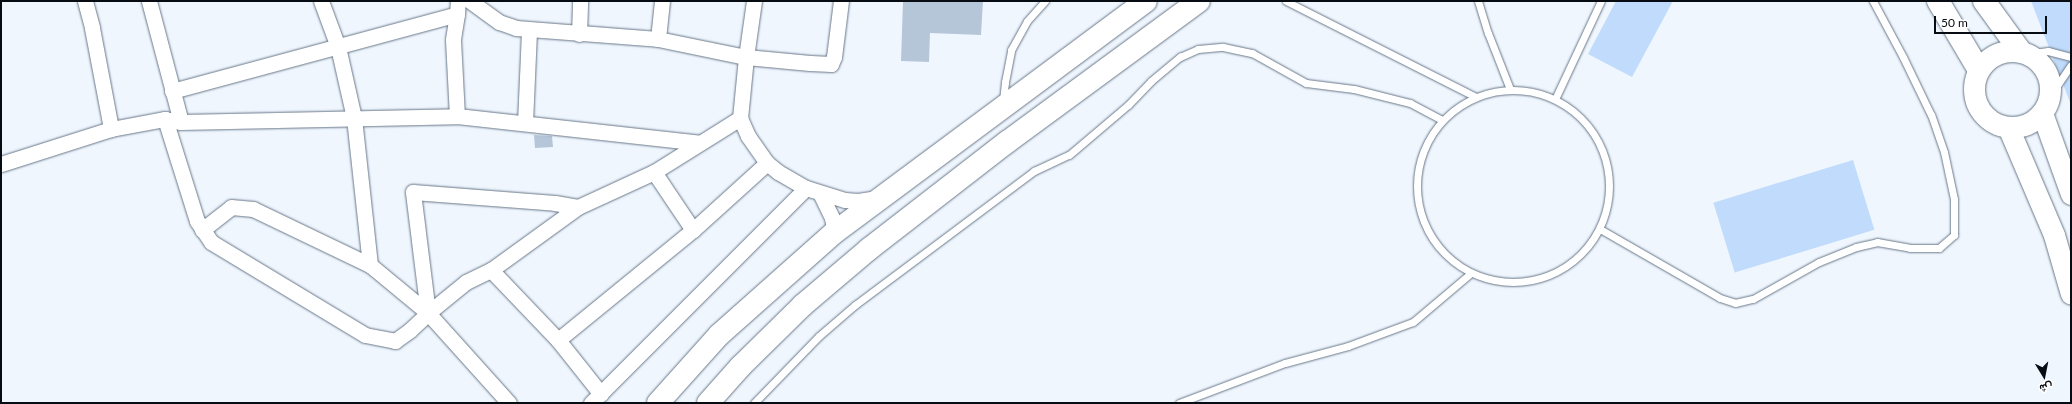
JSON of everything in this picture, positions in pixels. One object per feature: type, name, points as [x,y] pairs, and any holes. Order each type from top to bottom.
[{"type":"highway","points":[[658,403],[719,335],[835,232],[1146,1]]},
{"type":"highway","points":[[708,403],[741,366],[803,305],[869,249],[1007,142],[1199,1]]},
{"type":"highway","points":[[1938,1],[1979,70]]},
{"type":"highway","points":[[1984,1],[2024,53]]},
{"type":"main road","points":[[2046,104],[2027,125],[2008,127],[1990,121],[1978,106],[1974,88],[1979,70],[1993,56],[2011,51],[2024,53],[2038,61],[2044,68],[2048,77],[2046,104],[2071,194]]},
{"type":"main road","points":[[2008,127],[2054,235],[2071,294]]},
{"type":"street","points":[[85,1],[92,28],[111,129]]},
{"type":"street","points":[[148,1],[181,122]]},
{"type":"street","points":[[321,1],[338,47],[354,118],[370,265]]},
{"type":"street","points":[[470,1],[499,22],[516,28],[658,39],[746,56],[810,64],[831,64],[834,57],[840,1]]},
{"type":"street","points":[[579,34],[580,1]]},
{"type":"street","points":[[658,39],[662,1]]},
{"type":"street","points":[[754,1],[746,56],[740,118],[748,136],[767,163],[778,172],[813,190],[832,197],[852,200],[871,199],[884,196]]},
{"type":"street","points":[[172,91],[338,47],[457,8],[453,40],[457,116]]},
{"type":"street","points":[[525,123],[529,30]]},
{"type":"street","points":[[1,164],[111,129],[165,119],[181,122],[457,116],[700,143]]},
{"type":"street","points":[[165,119],[197,222],[211,242],[365,335],[395,341],[466,282],[491,270],[578,207],[654,172],[740,118]]},
{"type":"street","points":[[558,340],[693,230],[767,163]]},
{"type":"street","points":[[654,172],[693,230]]},
{"type":"street","points":[[813,190],[832,218],[835,232]]},
{"type":"street","points":[[491,270],[558,340],[596,398],[813,190]]},
{"type":"street","points":[[428,313],[413,192],[555,203],[578,207]]},
{"type":"street","points":[[202,230],[231,208],[254,209],[370,265],[428,313],[509,403]]},
{"type":"lane","points":[[1003,106],[1005,82],[1011,50],[1027,21],[1045,1]]},
{"type":"lane","points":[[1286,1],[1476,96]]},
{"type":"lane","points":[[1478,1],[1488,33],[1510,89]]},
{"type":"lane","points":[[1555,99],[1601,1]]},
{"type":"lane","points":[[1600,229],[1720,298],[1735,303],[1753,298],[1819,262],[1856,247],[1877,242],[1910,248],[1939,248],[1954,234],[1954,199],[1944,152],[1931,115],[1903,57],[1873,1]]},
{"type":"lane","points":[[754,403],[819,336],[855,306],[1034,171],[1069,155],[1128,105],[1151,81],[1180,57],[1198,49],[1223,47],[1252,53],[1306,83],[1354,88],[1410,103],[1442,120]]},
{"type":"lane","points":[[2024,53],[2048,51],[2071,57]]},
{"type":"lane","points":[[2046,104],[2071,65]]},
{"type":"lane","points":[[1510,89],[1534,91],[1555,99],[1580,116],[1599,140],[1609,169],[1610,200],[1600,229],[1583,254],[1558,272],[1530,281],[1500,282],[1471,273],[1446,256],[1428,232],[1418,204],[1417,174],[1425,145],[1442,120],[1458,106],[1476,96],[1493,91],[1510,89]]},
{"type":"lane","points":[[1179,403],[1285,363],[1348,346],[1413,322],[1471,273]]},
{"type":"shaded area","points":[[1616,1],[1673,1],[1632,77],[1588,54]]},
{"type":"shaded area","points":[[2031,1],[2071,1],[2071,105]]},
{"type":"shaded area","points":[[1853,160],[1874,230],[1735,272],[1713,203]]},
{"type":"building","points":[[903,1],[983,1],[981,35],[930,33],[929,62],[901,61]]},
{"type":"building","points":[[534,135],[552,136],[553,147],[535,148]]}]
